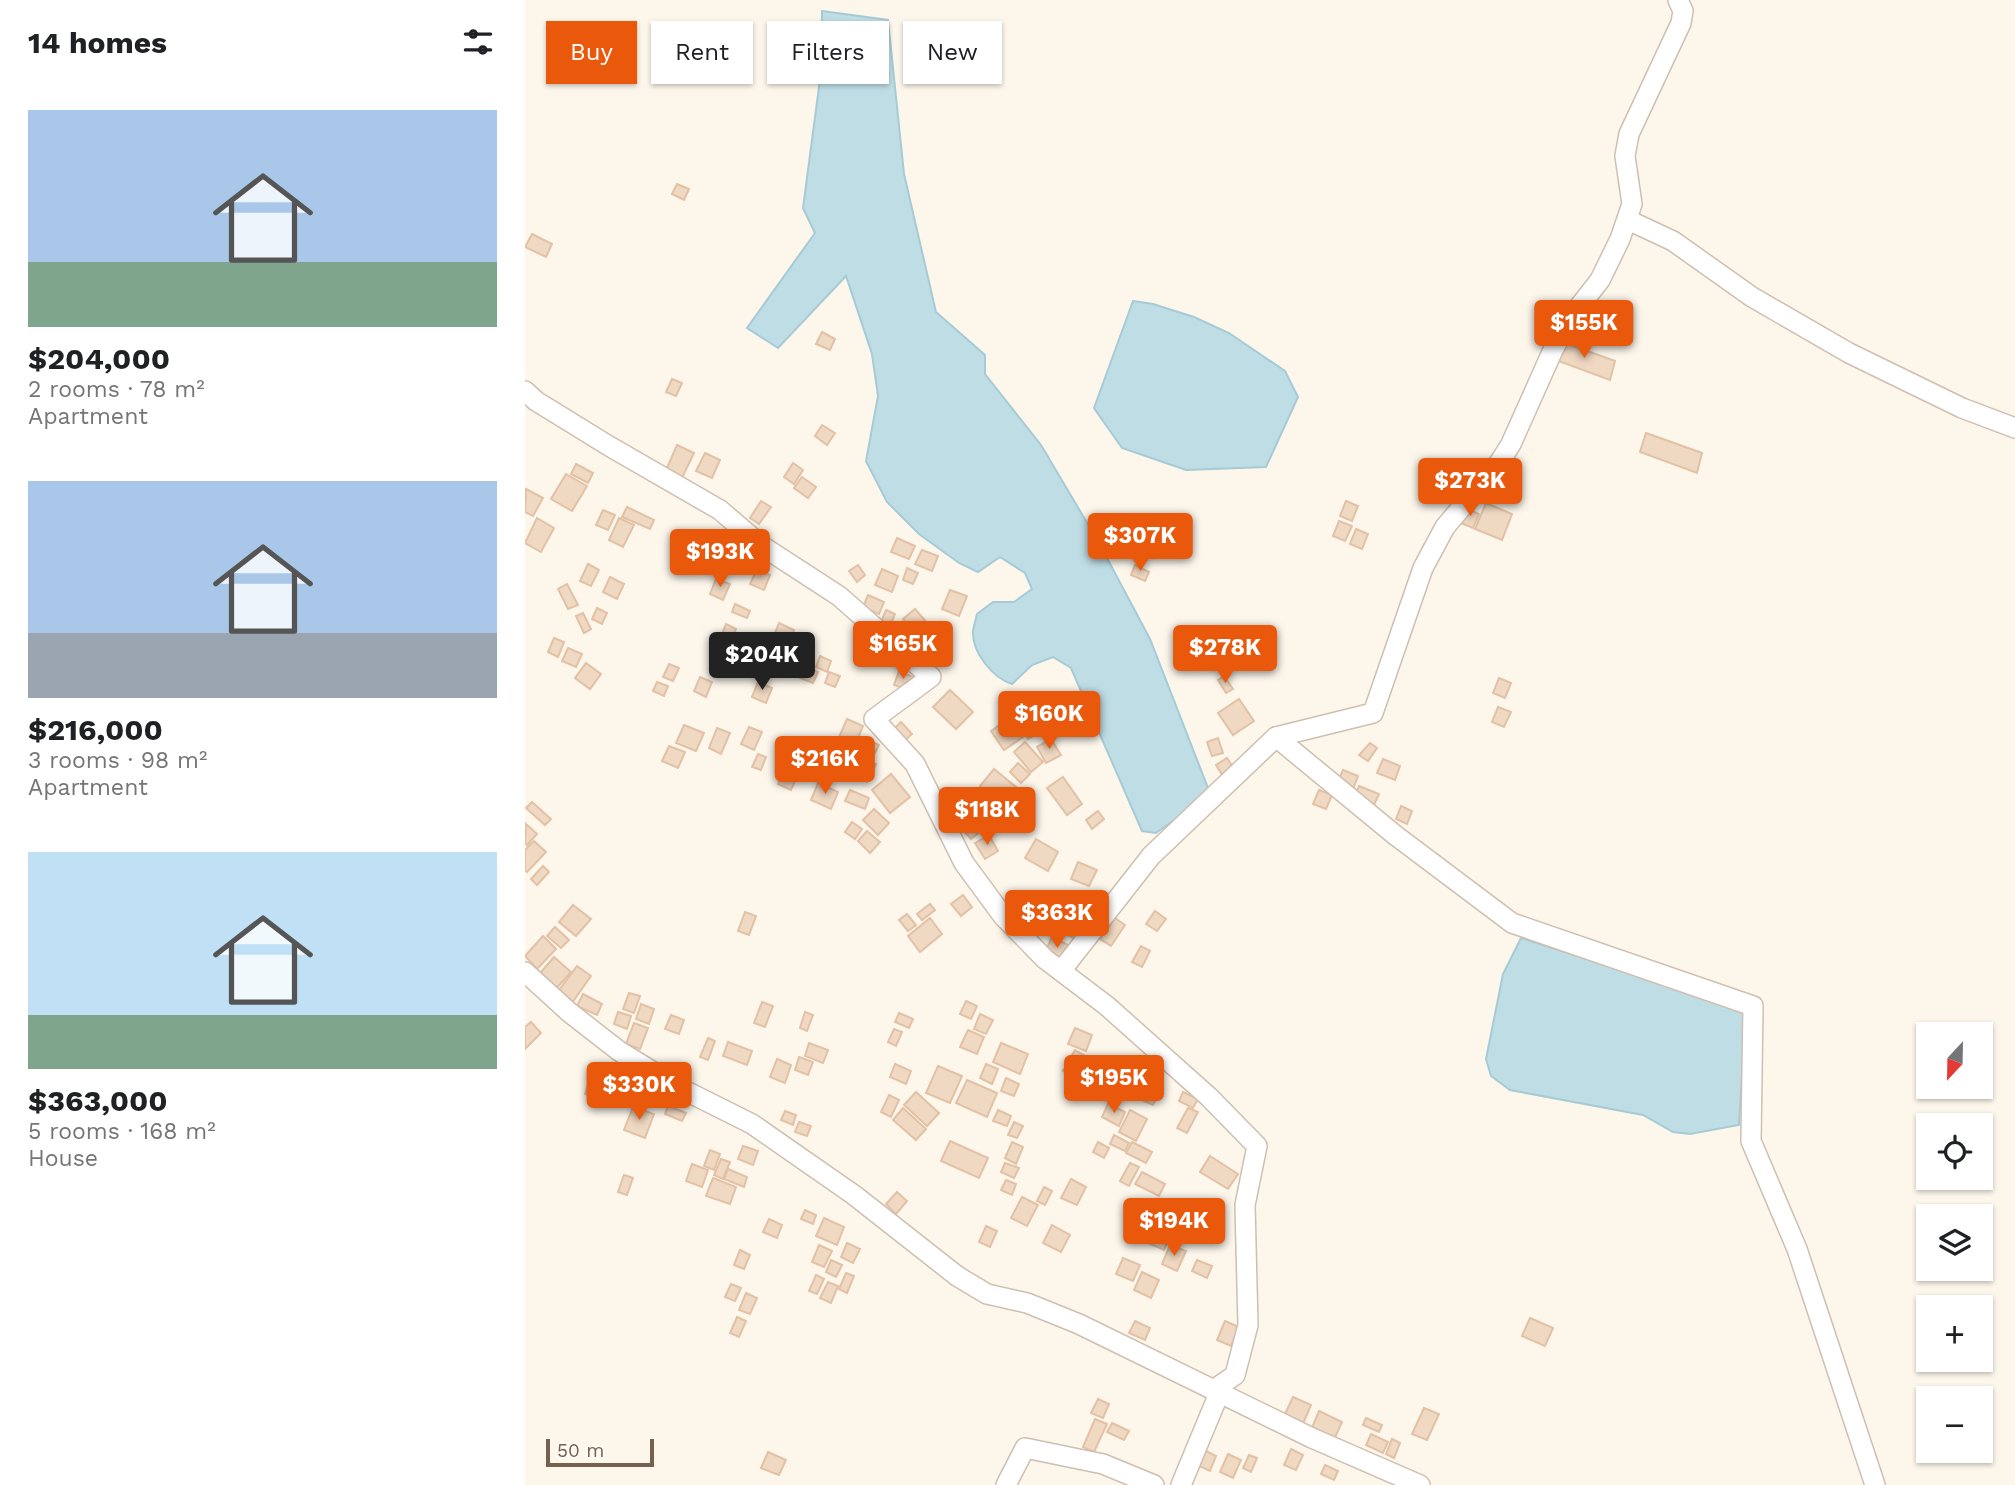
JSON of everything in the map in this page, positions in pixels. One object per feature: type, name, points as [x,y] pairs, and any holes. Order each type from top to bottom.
[{"type":"street","points":[[1061,971],[1151,856],[1276,737],[1373,713],[1423,568],[1445,527],[1499,463],[1511,444],[1553,350],[1571,317],[1600,280],[1628,220],[1632,204],[1625,156],[1629,134],[1681,23],[1683,11],[1678,0]]},
{"type":"street","points":[[1628,220],[1673,241],[1752,297],[1849,352],[1962,408],[2015,428]]},
{"type":"street","points":[[525,391],[536,401],[608,446],[720,510],[762,546],[839,596],[931,677],[874,719],[915,764],[964,863],[995,905],[1045,959],[1107,1006],[1209,1097],[1257,1146],[1245,1205],[1248,1325],[1235,1375],[1217,1390],[1181,1485]]},
{"type":"street","points":[[1276,737],[1395,835],[1512,923],[1753,1006],[1751,1141],[1797,1249],[1875,1485]]},
{"type":"street","points":[[525,972],[569,1012],[619,1051],[678,1087],[752,1124],[854,1195],[957,1276],[987,1294],[1027,1303],[1079,1324],[1410,1483]]},
{"type":"street","points":[[1006,1485],[1025,1448],[1103,1464],[1154,1485]]},
{"type":"water","points":[[822,11],[888,21],[822,21]]},
{"type":"water","points":[[889,30],[904,174],[936,312],[985,355],[985,374],[1041,445],[1099,543],[1150,639],[1208,788],[1187,811],[1156,833],[1142,831],[1071,668],[1053,657],[1032,665],[1012,684],[991,670],[980,656],[973,631],[977,614],[993,602],[1014,602],[1032,589],[1025,573],[1000,557],[978,572],[959,563],[919,534],[887,502],[866,461],[878,396],[872,354],[846,276],[778,348],[747,328],[815,233],[803,208],[819,84],[889,84]]},
{"type":"water","points":[[1133,301],[1153,304],[1194,317],[1229,333],[1285,371],[1298,397],[1266,467],[1186,470],[1122,448],[1094,408]]},
{"type":"water","points":[[1521,938],[1746,1010],[1739,1125],[1690,1134],[1673,1132],[1643,1115],[1510,1090],[1491,1076],[1486,1059],[1503,974]]},
{"type":"building","points":[[677,184],[689,189],[684,200],[672,194]]},
{"type":"building","points":[[532,234],[552,244],[546,257],[525,247]]},
{"type":"building","points":[[822,332],[835,339],[830,350],[816,344]]},
{"type":"building","points":[[1559,341],[1615,361],[1610,380],[1553,359]]},
{"type":"building","points":[[672,379],[682,383],[676,396],[666,392]]},
{"type":"building","points":[[822,425],[835,433],[827,445],[815,436]]},
{"type":"building","points":[[1646,433],[1702,453],[1697,473],[1640,452]]},
{"type":"building","points":[[677,445],[694,453],[682,478],[666,470]]},
{"type":"building","points":[[705,453],[720,460],[712,478],[696,471]]},
{"type":"building","points":[[793,463],[803,470],[794,484],[784,477]]},
{"type":"building","points":[[576,464],[593,473],[588,483],[571,474]]},
{"type":"building","points":[[566,474],[587,486],[572,511],[551,499]]},
{"type":"building","points":[[802,477],[816,487],[808,498],[794,488]]},
{"type":"building","points":[[526,489],[543,498],[533,516],[525,512]]},
{"type":"building","points":[[761,501],[771,507],[759,524],[750,518]]},
{"type":"building","points":[[1346,501],[1358,506],[1352,521],[1340,516]]},
{"type":"building","points":[[1486,503],[1512,514],[1502,540],[1475,529]]},
{"type":"building","points":[[627,507],[654,520],[650,529],[622,517]]},
{"type":"building","points":[[1467,509],[1479,514],[1473,528],[1461,523]]},
{"type":"building","points":[[603,510],[615,515],[608,530],[596,525]]},
{"type":"building","points":[[537,518],[554,528],[541,552],[525,543]]},
{"type":"building","points":[[619,518],[634,525],[623,547],[609,540]]},
{"type":"building","points":[[1339,521],[1352,526],[1345,541],[1333,536]]},
{"type":"building","points":[[1356,529],[1368,534],[1362,549],[1350,544]]},
{"type":"building","points":[[897,538],[915,546],[909,559],[891,552]]},
{"type":"building","points":[[922,550],[938,556],[932,571],[915,564]]},
{"type":"building","points":[[737,556],[748,561],[743,572],[733,567]]},
{"type":"building","points":[[588,564],[599,570],[591,586],[580,581]]},
{"type":"building","points":[[858,565],[865,575],[857,582],[849,571]]},
{"type":"building","points":[[1135,565],[1149,572],[1145,581],[1131,575]]},
{"type":"building","points":[[907,568],[918,573],[913,584],[903,580]]},
{"type":"building","points":[[757,569],[770,575],[764,590],[750,584]]},
{"type":"building","points":[[882,569],[898,576],[892,592],[875,585]]},
{"type":"building","points":[[610,577],[624,584],[617,599],[603,592]]},
{"type":"building","points":[[716,579],[730,584],[723,600],[710,594]]},
{"type":"building","points":[[567,584],[578,605],[568,609],[558,589]]},
{"type":"building","points":[[950,590],[967,596],[959,616],[942,609]]},
{"type":"building","points":[[868,595],[884,602],[879,614],[863,607]]},
{"type":"building","points":[[735,604],[750,611],[747,618],[732,612]]},
{"type":"building","points":[[597,608],[607,613],[602,624],[592,619]]},
{"type":"building","points":[[915,609],[929,625],[917,636],[903,619]]},
{"type":"building","points":[[886,610],[895,614],[890,626],[881,622]]},
{"type":"building","points":[[583,613],[591,629],[584,633],[576,616]]},
{"type":"building","points":[[779,623],[794,630],[790,640],[775,633]]},
{"type":"building","points":[[726,624],[736,629],[731,641],[721,636]]},
{"type":"building","points":[[554,638],[564,642],[558,657],[548,652]]},
{"type":"building","points":[[568,648],[582,654],[576,667],[562,661]]},
{"type":"building","points":[[722,649],[731,652],[726,665],[717,662]]},
{"type":"building","points":[[820,656],[831,661],[827,672],[816,667]]},
{"type":"building","points":[[586,663],[601,674],[590,689],[575,678]]},
{"type":"building","points":[[669,664],[679,668],[673,681],[663,677]]},
{"type":"building","points":[[804,667],[818,672],[813,683],[800,678]]},
{"type":"building","points":[[899,671],[913,677],[908,690],[894,685]]},
{"type":"building","points":[[829,672],[840,676],[835,687],[825,683]]},
{"type":"building","points":[[1224,676],[1233,689],[1226,693],[1218,680]]},
{"type":"building","points":[[700,677],[712,682],[706,697],[694,691]]},
{"type":"building","points":[[1499,678],[1511,683],[1505,698],[1493,693]]},
{"type":"building","points":[[657,682],[668,686],[664,696],[653,691]]},
{"type":"building","points":[[758,682],[772,688],[766,703],[752,697]]},
{"type":"building","points":[[950,690],[973,712],[956,729],[933,707]]},
{"type":"building","points":[[1239,699],[1254,721],[1233,735],[1218,713]]},
{"type":"building","points":[[1498,707],[1511,712],[1504,727],[1492,722]]},
{"type":"building","points":[[1031,711],[1042,731],[1028,739],[1016,720]]},
{"type":"building","points":[[1010,718],[1023,737],[1004,750],[991,731]]},
{"type":"building","points":[[847,719],[863,726],[855,745],[839,737]]},
{"type":"building","points":[[901,722],[912,734],[903,742],[892,731]]},
{"type":"building","points":[[684,725],[704,733],[696,751],[676,743]]},
{"type":"building","points":[[749,727],[762,732],[754,750],[741,744]]},
{"type":"building","points":[[717,728],[730,733],[721,754],[709,748]]},
{"type":"building","points":[[790,738],[804,744],[795,765],[781,759]]},
{"type":"building","points":[[864,738],[879,745],[874,755],[860,748]]},
{"type":"building","points":[[1218,738],[1223,753],[1212,756],[1207,742]]},
{"type":"building","points":[[1051,739],[1061,755],[1046,763],[1037,747]]},
{"type":"building","points":[[1025,742],[1043,762],[1031,772],[1014,752]]},
{"type":"building","points":[[1370,743],[1377,748],[1368,761],[1359,755]]},
{"type":"building","points":[[669,746],[685,752],[678,768],[662,761]]},
{"type":"building","points":[[816,749],[836,758],[830,773],[809,764]]},
{"type":"building","points":[[845,751],[861,758],[855,771],[839,764]]},
{"type":"building","points":[[758,754],[766,757],[761,770],[752,767]]},
{"type":"building","points":[[863,758],[876,764],[867,782],[855,776]]},
{"type":"building","points":[[1227,758],[1234,769],[1223,776],[1216,765]]},
{"type":"building","points":[[1383,759],[1400,766],[1395,780],[1377,773]]},
{"type":"building","points":[[1018,763],[1030,774],[1021,783],[1010,772]]},
{"type":"building","points":[[786,766],[799,772],[791,790],[778,784]]},
{"type":"building","points":[[994,769],[1016,787],[1002,804],[980,786]]},
{"type":"building","points":[[1343,770],[1358,776],[1352,792],[1336,785]]},
{"type":"building","points":[[891,774],[910,797],[890,813],[872,790]]},
{"type":"building","points":[[1063,777],[1082,804],[1067,815],[1047,788]]},
{"type":"building","points":[[818,783],[838,792],[831,809],[811,800]]},
{"type":"building","points":[[1359,786],[1379,794],[1374,805],[1354,797]]},
{"type":"building","points":[[850,790],[869,798],[865,809],[845,801]]},
{"type":"building","points":[[1319,790],[1332,795],[1326,809],[1313,804]]},
{"type":"building","points":[[532,802],[551,819],[545,825],[526,808]]},
{"type":"building","points":[[971,805],[988,825],[971,839],[954,819]]},
{"type":"building","points":[[1401,806],[1412,811],[1407,824],[1396,819]]},
{"type":"building","points":[[874,809],[889,823],[878,835],[863,820]]},
{"type":"building","points":[[1098,811],[1104,819],[1092,829],[1086,820]]},
{"type":"building","points":[[852,822],[862,829],[855,839],[845,832]]},
{"type":"building","points":[[526,824],[537,834],[527,845],[525,843]]},
{"type":"building","points":[[867,831],[880,842],[870,853],[858,841]]},
{"type":"building","points":[[989,835],[998,851],[985,859],[975,843]]},
{"type":"building","points":[[1036,839],[1058,852],[1048,871],[1025,858]]},
{"type":"building","points":[[534,841],[546,852],[527,872],[525,850]]},
{"type":"building","points":[[1078,862],[1097,870],[1089,886],[1071,879]]},
{"type":"building","points":[[543,866],[549,872],[537,885],[531,879]]},
{"type":"building","points":[[963,895],[972,907],[961,916],[951,904]]},
{"type":"building","points":[[1049,896],[1059,903],[1052,914],[1042,907]]},
{"type":"building","points":[[930,904],[935,910],[922,920],[917,914]]},
{"type":"building","points":[[573,905],[591,919],[576,936],[559,922]]},
{"type":"building","points":[[1063,906],[1075,913],[1068,926],[1055,919]]},
{"type":"building","points":[[1155,911],[1166,919],[1157,931],[1146,924]]},
{"type":"building","points":[[745,912],[756,916],[749,935],[738,931]]},
{"type":"building","points":[[907,914],[916,925],[908,931],[899,920]]},
{"type":"building","points":[[930,918],[942,934],[920,952],[908,936]]},
{"type":"building","points":[[1115,918],[1125,925],[1111,946],[1100,939]]},
{"type":"building","points":[[1072,921],[1082,927],[1075,939],[1065,933]]},
{"type":"building","points":[[555,927],[569,940],[561,948],[547,936]]},
{"type":"building","points":[[543,936],[556,949],[537,969],[525,956]]},
{"type":"building","points":[[1052,937],[1070,946],[1062,963],[1044,954]]},
{"type":"building","points":[[1141,946],[1150,951],[1142,967],[1132,962]]},
{"type":"building","points":[[554,957],[571,972],[553,992],[536,978]]},
{"type":"building","points":[[577,966],[591,976],[572,1003],[557,993]]},
{"type":"building","points":[[629,993],[640,996],[634,1013],[623,1009]]},
{"type":"building","points":[[583,994],[602,1004],[597,1015],[577,1006]]},
{"type":"building","points":[[966,1001],[977,1006],[971,1019],[960,1014]]},
{"type":"building","points":[[762,1002],[773,1006],[765,1027],[754,1023]]},
{"type":"building","points":[[641,1004],[654,1009],[649,1024],[636,1019]]},
{"type":"building","points":[[618,1012],[631,1016],[627,1029],[614,1024]]},
{"type":"building","points":[[805,1012],[813,1015],[807,1031],[800,1028]]},
{"type":"building","points":[[899,1013],[913,1019],[909,1028],[895,1022]]},
{"type":"building","points":[[980,1014],[993,1020],[986,1034],[974,1029]]},
{"type":"building","points":[[671,1015],[684,1020],[679,1034],[665,1029]]},
{"type":"building","points":[[531,1022],[541,1033],[525,1049],[525,1027]]},
{"type":"building","points":[[634,1023],[648,1028],[640,1049],[626,1044]]},
{"type":"building","points":[[1075,1028],[1092,1035],[1086,1051],[1068,1044]]},
{"type":"building","points":[[894,1029],[902,1032],[896,1046],[888,1042]]},
{"type":"building","points":[[968,1030],[984,1037],[977,1054],[960,1047]]},
{"type":"building","points":[[708,1038],[715,1041],[708,1060],[700,1057]]},
{"type":"building","points":[[728,1042],[752,1051],[747,1065],[723,1056]]},
{"type":"building","points":[[809,1043],[828,1050],[823,1063],[805,1056]]},
{"type":"building","points":[[1001,1043],[1028,1054],[1020,1074],[993,1062]]},
{"type":"building","points":[[1075,1050],[1089,1058],[1077,1079],[1063,1071]]},
{"type":"building","points":[[799,1057],[813,1062],[808,1075],[795,1070]]},
{"type":"building","points":[[777,1059],[791,1065],[785,1083],[770,1077]]},
{"type":"building","points":[[1089,1061],[1096,1066],[1088,1079],[1080,1075]]},
{"type":"building","points":[[895,1064],[911,1071],[906,1084],[890,1077]]},
{"type":"building","points":[[986,1064],[998,1069],[992,1084],[980,1078]]},
{"type":"building","points":[[938,1066],[962,1076],[950,1103],[926,1093]]},
{"type":"building","points":[[1124,1068],[1149,1081],[1144,1092],[1118,1079]]},
{"type":"building","points":[[1006,1078],[1019,1084],[1014,1096],[1001,1091]]},
{"type":"building","points":[[967,1080],[997,1093],[987,1117],[956,1103]]},
{"type":"building","points":[[589,1082],[599,1085],[595,1098],[585,1094]]},
{"type":"building","points":[[1081,1085],[1092,1090],[1087,1100],[1076,1095]]},
{"type":"building","points":[[1149,1085],[1160,1091],[1153,1105],[1142,1100]]},
{"type":"building","points":[[916,1092],[939,1113],[927,1126],[904,1105]]},
{"type":"building","points":[[1183,1092],[1198,1099],[1193,1108],[1179,1101]]},
{"type":"building","points":[[889,1095],[899,1100],[891,1117],[881,1112]]},
{"type":"building","points":[[1108,1104],[1125,1112],[1119,1126],[1102,1117]]},
{"type":"building","points":[[668,1106],[686,1113],[682,1121],[665,1114]]},
{"type":"building","points":[[633,1107],[654,1114],[645,1138],[624,1130]]},
{"type":"building","points":[[903,1108],[926,1129],[916,1140],[893,1120]]},
{"type":"building","points":[[1188,1108],[1198,1112],[1187,1133],[1177,1128]]},
{"type":"building","points":[[998,1110],[1011,1116],[1007,1126],[993,1121]]},
{"type":"building","points":[[1130,1110],[1147,1119],[1136,1141],[1119,1132]]},
{"type":"building","points":[[785,1111],[796,1115],[793,1125],[781,1120]]},
{"type":"building","points":[[799,1122],[811,1126],[807,1136],[795,1132]]},
{"type":"building","points":[[1014,1122],[1023,1126],[1017,1138],[1008,1135]]},
{"type":"building","points":[[1114,1135],[1129,1143],[1125,1151],[1110,1144]]},
{"type":"building","points":[[950,1141],[988,1158],[979,1178],[941,1161]]},
{"type":"building","points":[[1012,1142],[1023,1147],[1016,1164],[1005,1158]]},
{"type":"building","points":[[1098,1142],[1109,1148],[1104,1158],[1093,1152]]},
{"type":"building","points":[[1132,1142],[1152,1152],[1146,1163],[1126,1153]]},
{"type":"building","points":[[743,1146],[758,1151],[753,1165],[738,1159]]},
{"type":"building","points":[[710,1150],[720,1154],[714,1170],[704,1166]]},
{"type":"building","points":[[1210,1156],[1238,1174],[1228,1189],[1200,1172]]},
{"type":"building","points":[[721,1159],[730,1162],[723,1179],[714,1175]]},
{"type":"building","points":[[1005,1163],[1019,1168],[1014,1178],[1001,1172]]},
{"type":"building","points":[[1130,1163],[1139,1167],[1129,1186],[1120,1181]]},
{"type":"building","points":[[692,1164],[708,1170],[702,1187],[686,1181]]},
{"type":"building","points":[[728,1169],[747,1177],[744,1187],[724,1179]]},
{"type":"building","points":[[1142,1172],[1165,1184],[1159,1196],[1135,1184]]},
{"type":"building","points":[[624,1175],[633,1178],[627,1195],[618,1192]]},
{"type":"building","points":[[713,1178],[736,1187],[730,1204],[706,1196]]},
{"type":"building","points":[[1071,1179],[1086,1187],[1077,1205],[1061,1198]]},
{"type":"building","points":[[1006,1180],[1016,1184],[1012,1195],[1001,1190]]},
{"type":"building","points":[[1044,1187],[1052,1191],[1045,1205],[1037,1201]]},
{"type":"building","points":[[897,1192],[907,1201],[896,1214],[886,1204]]},
{"type":"building","points":[[1022,1197],[1038,1205],[1027,1226],[1011,1218]]},
{"type":"building","points":[[1153,1204],[1167,1210],[1163,1220],[1149,1214]]},
{"type":"building","points":[[805,1210],[816,1215],[813,1224],[801,1219]]},
{"type":"building","points":[[824,1218],[844,1227],[837,1245],[816,1236]]},
{"type":"building","points":[[769,1219],[782,1225],[777,1238],[763,1232]]},
{"type":"building","points":[[1052,1225],[1070,1235],[1061,1252],[1043,1243]]},
{"type":"building","points":[[986,1226],[997,1231],[990,1247],[979,1242]]},
{"type":"building","points":[[1152,1229],[1169,1237],[1164,1250],[1146,1242]]},
{"type":"building","points":[[847,1243],[860,1249],[853,1263],[841,1257]]},
{"type":"building","points":[[819,1245],[832,1251],[824,1267],[812,1262]]},
{"type":"building","points":[[1170,1245],[1186,1251],[1177,1271],[1162,1264]]},
{"type":"building","points":[[740,1250],[750,1255],[744,1269],[734,1265]]},
{"type":"building","points":[[1123,1258],[1140,1265],[1133,1281],[1116,1274]]},
{"type":"building","points":[[831,1260],[842,1265],[836,1277],[826,1272]]},
{"type":"building","points":[[1197,1260],[1212,1266],[1207,1278],[1192,1271]]},
{"type":"building","points":[[1142,1272],[1159,1280],[1151,1298],[1134,1290]]},
{"type":"building","points":[[846,1273],[854,1276],[847,1293],[839,1289]]},
{"type":"building","points":[[816,1275],[824,1279],[817,1294],[809,1291]]},
{"type":"building","points":[[828,1282],[838,1286],[831,1303],[820,1298]]},
{"type":"building","points":[[731,1284],[741,1288],[735,1301],[725,1297]]},
{"type":"building","points":[[746,1293],[757,1298],[750,1314],[739,1310]]},
{"type":"building","points":[[737,1317],[746,1321],[739,1337],[730,1333]]},
{"type":"building","points":[[1530,1318],[1553,1328],[1545,1346],[1522,1336]]},
{"type":"building","points":[[1135,1321],[1150,1328],[1145,1340],[1129,1333]]},
{"type":"building","points":[[1225,1321],[1239,1327],[1231,1346],[1217,1340]]},
{"type":"building","points":[[1293,1397],[1311,1405],[1303,1424],[1284,1416]]},
{"type":"building","points":[[1098,1399],[1109,1404],[1103,1418],[1091,1413]]},
{"type":"building","points":[[1424,1408],[1439,1414],[1427,1440],[1412,1434]]},
{"type":"building","points":[[1319,1411],[1342,1422],[1334,1440],[1311,1430]]},
{"type":"building","points":[[1366,1418],[1382,1425],[1379,1432],[1363,1425]]},
{"type":"building","points":[[1095,1419],[1107,1424],[1094,1452],[1083,1447]]},
{"type":"building","points":[[1112,1423],[1129,1431],[1124,1440],[1107,1432]]},
{"type":"building","points":[[1371,1434],[1388,1442],[1383,1453],[1366,1445]]},
{"type":"building","points":[[1392,1439],[1400,1443],[1394,1458],[1386,1454]]},
{"type":"building","points":[[1291,1449],[1303,1455],[1296,1470],[1284,1465]]},
{"type":"building","points":[[1204,1450],[1216,1456],[1210,1471],[1197,1465]]},
{"type":"building","points":[[768,1452],[786,1460],[779,1475],[761,1468]]},
{"type":"building","points":[[1228,1454],[1241,1460],[1233,1478],[1220,1472]]},
{"type":"building","points":[[1249,1455],[1257,1458],[1251,1472],[1243,1468]]},
{"type":"building","points":[[1325,1465],[1338,1471],[1334,1480],[1321,1474]]}]
